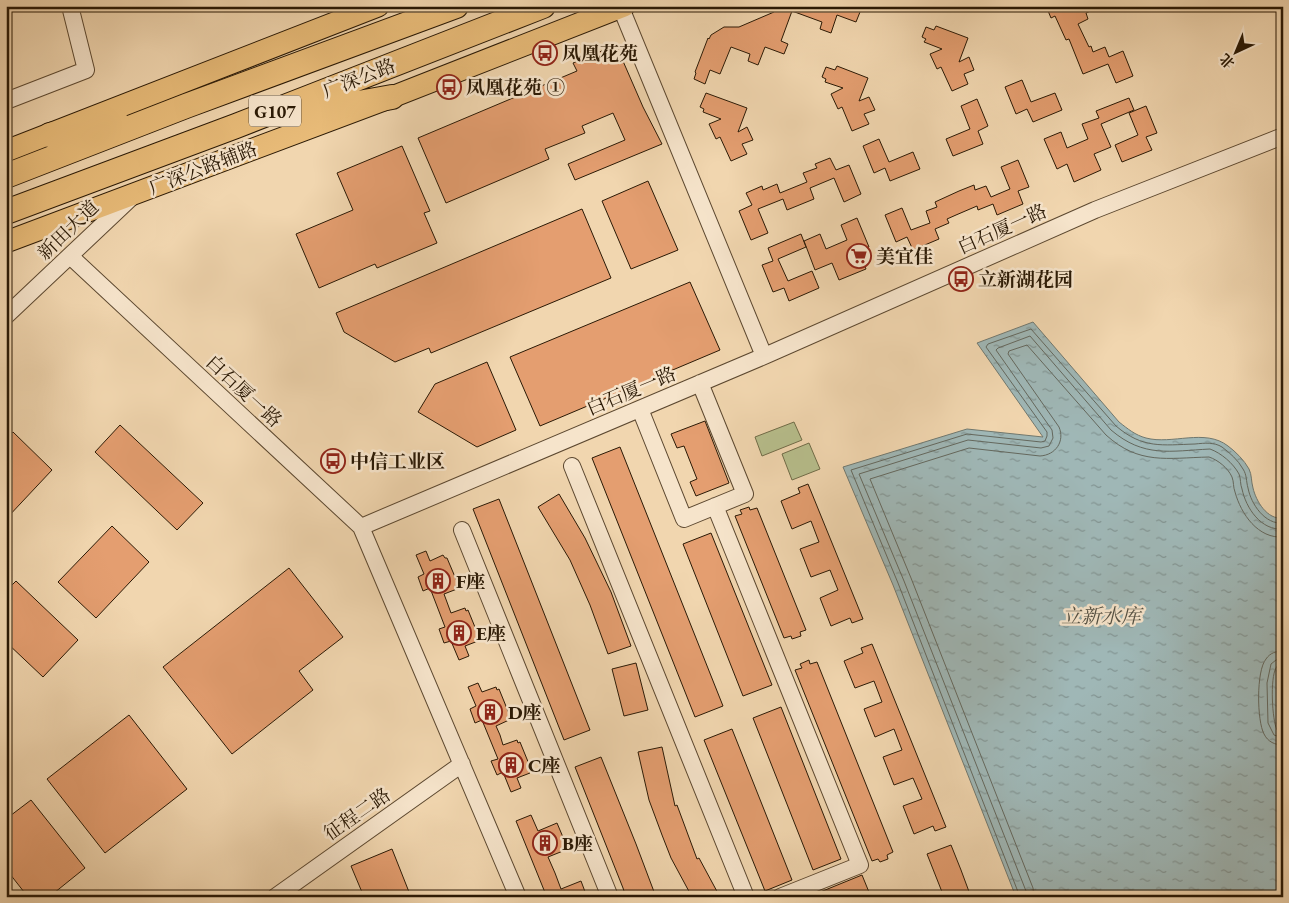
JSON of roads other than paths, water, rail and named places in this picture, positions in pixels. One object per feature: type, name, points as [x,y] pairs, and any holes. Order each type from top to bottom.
[{"type":"highway","name":"广深公路","points":[[6,176],[186,106],[456,6]]},
{"type":"highway","name":"广深公路","points":[[6,212],[236,126],[543,6]]},
{"type":"highway","points":[[236,126],[392,97]]},
{"type":"highway","points":[[50,135],[186,106]]},
{"type":"main road","points":[[6,151],[378,6]]},
{"type":"main road","name":"广深公路辅路","points":[[6,242],[392,97],[622,7]]},
{"type":"street","points":[[6,101],[86,70],[70,6]]},
{"type":"street","points":[[622,7],[764,356]]},
{"type":"street","name":"白石厦一路","points":[[70,256],[362,527],[764,356],[1095,210],[1283,136]]},
{"type":"street","name":"新田大道","points":[[6,316],[135,194]]},
{"type":"street","points":[[640,409],[684,519],[745,494],[700,383]]},
{"type":"street","points":[[572,466],[746,897]]},
{"type":"street","points":[[715,506],[860,865],[780,897]]},
{"type":"street","points":[[362,527],[518,897]]},
{"type":"street","points":[[462,530],[610,897]]},
{"type":"street","name":"征程二路","points":[[275,897],[462,764]]},
{"type":"water","name":"立新水库","points":[[1033,322],[1119,422],[1146,438],[1167,440],[1199,437],[1219,441],[1228,446],[1240,456],[1249,469],[1254,493],[1263,509],[1272,516],[1283,518],[1283,656],[1278,684],[1279,722],[1283,732],[1283,897],[1016,897],[893,585],[843,467],[967,429],[1043,437],[977,343]]},
{"type":"place","name":"凤凰花苑","points":[[545,53]]},
{"type":"place","name":"凤凰花苑 ①","points":[[449,87]]},
{"type":"place","name":"美宜佳","points":[[859,256]]},
{"type":"place","name":"立新湖花园","points":[[961,279]]},
{"type":"place","name":"中信工业区","points":[[333,461]]},
{"type":"place","name":"F座","points":[[438,581]]},
{"type":"place","name":"E座","points":[[459,633]]},
{"type":"place","name":"D座","points":[[490,712]]},
{"type":"place","name":"C座","points":[[511,765]]},
{"type":"place","name":"B座","points":[[545,843]]}]
